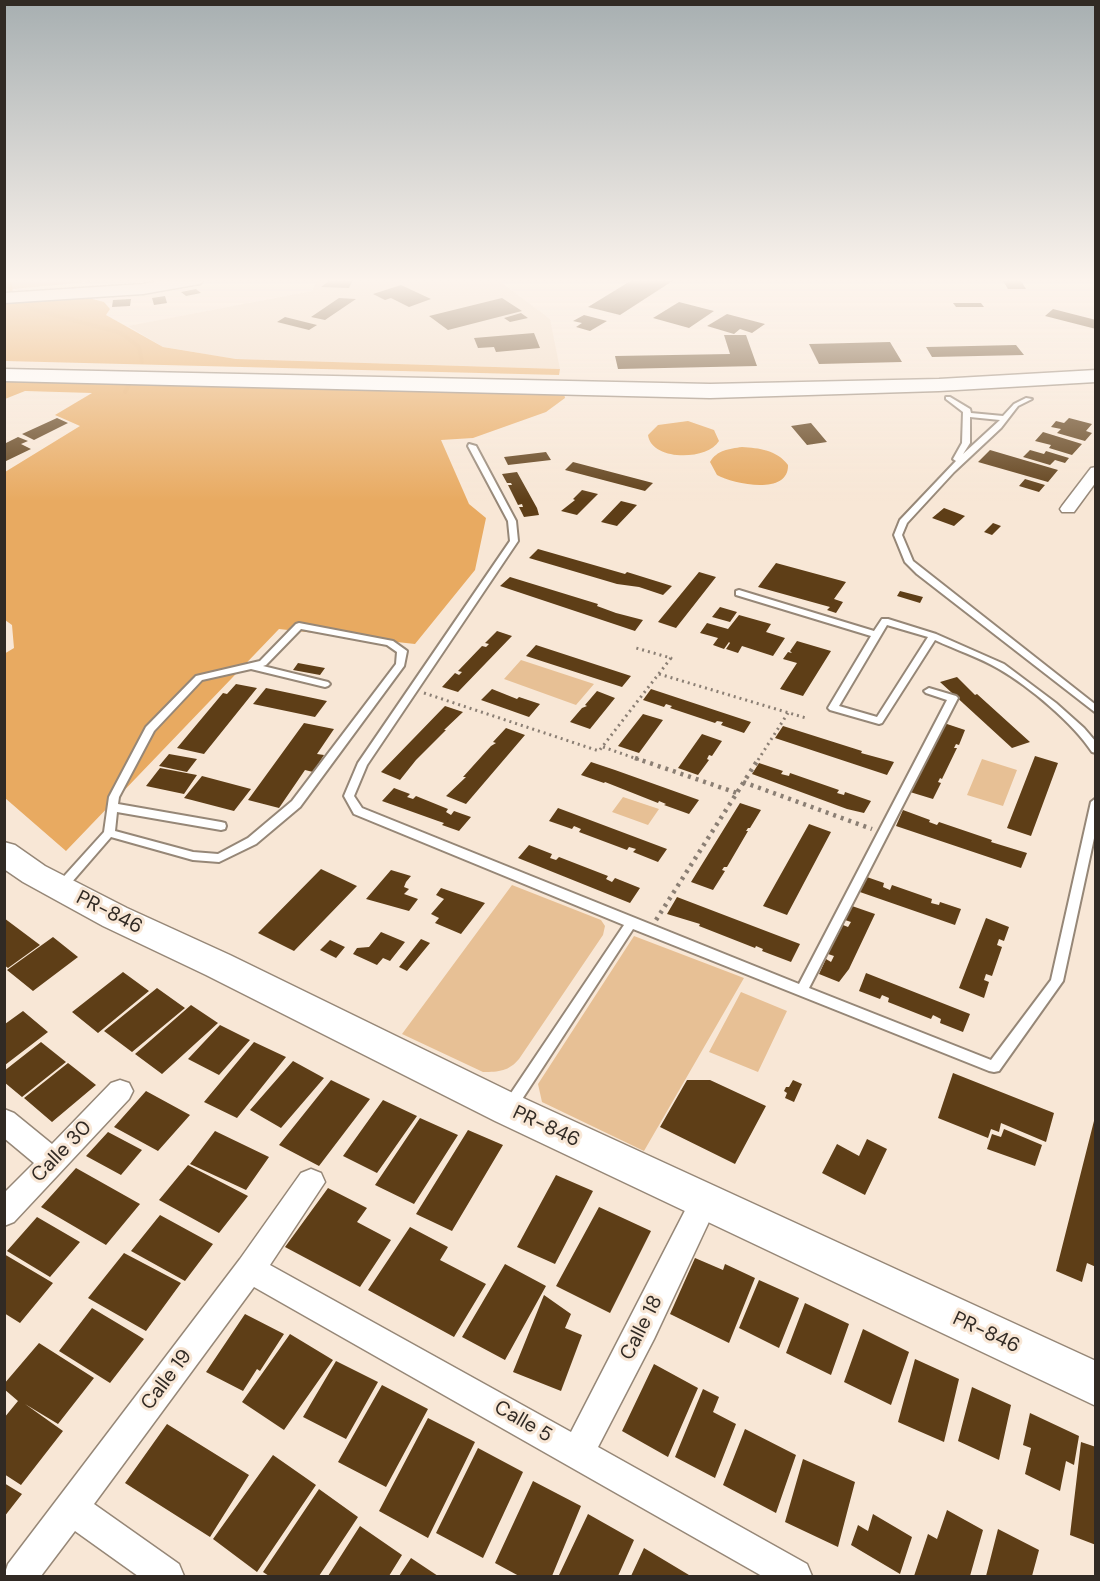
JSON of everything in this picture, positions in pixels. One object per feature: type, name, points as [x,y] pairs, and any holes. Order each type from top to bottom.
[{"type":"main road","points":[[4,365],[511,378],[724,380],[825,378],[1095,366]]},
{"type":"main road","points":[[4,375],[536,389],[710,391],[939,385],[1095,376]]},
{"type":"main road","points":[[803,389],[948,398],[1060,399]]},
{"type":"street","points":[[1068,509],[1095,471]]},
{"type":"street","name":"PR-846","points":[[4,853],[34,874],[115,917],[218,965],[508,1109],[1095,1383]]},
{"type":"street","name":"Calle 30","points":[[4,1213],[120,1091]]},
{"type":"street","points":[[4,1121],[52,1161]]},
{"type":"street","name":"Calle 19","points":[[20,1576],[250,1269],[311,1182]]},
{"type":"street","name":"Calle 18","points":[[578,1453],[643,1328],[704,1202]]},
{"type":"street","name":"Calle 5","points":[[250,1269],[795,1576]]},
{"type":"street","points":[[71,1508],[167,1576]]},
{"type":"lane","points":[[948,398],[963,407],[968,415],[966,443],[951,470]]},
{"type":"lane","points":[[1028,399],[1016,405],[951,470],[903,522],[898,535],[909,562],[1095,710]]},
{"type":"lane","points":[[968,415],[1005,418]]},
{"type":"lane","points":[[472,446],[512,521],[514,541],[362,765],[349,796],[358,811],[631,923],[994,1067],[1057,981],[1095,802]]},
{"type":"lane","points":[[739,593],[876,635]]},
{"type":"lane","points":[[933,636],[879,721],[833,708],[885,621],[933,636],[1003,667],[1057,709],[1092,742],[1095,750]]},
{"type":"lane","points":[[60,888],[109,833],[114,796],[150,729],[199,678],[264,663],[299,626],[390,643],[402,651],[400,664],[296,804],[252,841],[219,858],[193,856],[109,833]]},
{"type":"lane","points":[[249,666],[325,684]]},
{"type":"lane","points":[[802,990],[953,698],[929,691]]},
{"type":"lane","points":[[112,807],[221,826]]},
{"type":"lane","points":[[508,1109],[631,923]]},
{"type":"path","points":[[414,690],[599,751],[671,658],[636,648]]},
{"type":"path","points":[[659,674],[806,718]]},
{"type":"path","points":[[649,930],[788,713]]},
{"type":"path","points":[[603,747],[737,793]]},
{"type":"path","points":[[743,782],[883,833]]},
{"type":"shaded area","points":[[5,354],[204,354],[236,359],[560,369],[559,375],[5,361]]},
{"type":"shaded area","points":[[204,354],[557,354],[560,369],[236,359]]},
{"type":"shaded area","points":[[5,380],[564,393],[565,398],[546,412],[473,438],[441,440],[469,504],[486,518],[475,570],[415,644],[279,629],[66,851],[5,798],[4,654],[14,648],[12,625],[5,620],[5,472],[80,426],[55,415],[92,393],[25,391],[5,399]]},
{"type":"shaded area","points":[[688,421],[714,430],[719,441],[713,448],[692,455],[669,454],[651,444],[648,435],[658,425]]},
{"type":"shaded area","points":[[742,447],[761,449],[779,456],[788,465],[786,475],[780,481],[759,485],[735,482],[717,475],[710,462],[713,458],[724,451]]},
{"type":"shaded area","points":[[521,660],[594,684],[576,705],[504,679]]},
{"type":"shaded area","points":[[982,759],[1017,770],[1003,806],[967,795]]},
{"type":"shaded area","points":[[623,797],[659,809],[648,825],[612,812]]},
{"type":"shaded area","points":[[512,885],[601,920],[605,926],[603,935],[519,1059],[503,1070],[483,1072],[402,1034]]},
{"type":"shaded area","points":[[634,936],[744,978],[644,1151],[542,1102],[538,1084]]},
{"type":"shaded area","points":[[741,992],[787,1011],[758,1072],[709,1052]]},
{"type":"building","points":[[753,354],[757,366],[618,369],[615,356]]},
{"type":"building","points":[[814,354],[897,354],[902,362],[819,364]]},
{"type":"building","points":[[930,354],[1024,355],[932,357]]},
{"type":"building","points":[[57,418],[68,423],[34,440],[22,434]]},
{"type":"building","points":[[1069,418],[1092,424],[1086,431],[1092,433],[1085,441],[1057,433],[1061,429],[1051,427],[1056,421],[1064,423]]},
{"type":"building","points":[[811,423],[827,442],[807,445],[791,426]]},
{"type":"building","points":[[1043,432],[1082,444],[1072,455],[1049,448],[1051,445],[1035,441]]},
{"type":"building","points":[[18,437],[28,441],[21,444],[31,449],[4,462],[4,444]]},
{"type":"building","points":[[990,450],[1058,470],[1048,482],[978,462]]},
{"type":"building","points":[[1030,450],[1044,454],[1046,451],[1069,458],[1065,463],[1055,460],[1050,465],[1023,457]]},
{"type":"building","points":[[546,452],[551,460],[508,465],[504,457]]},
{"type":"building","points":[[573,462],[653,483],[645,491],[565,470]]},
{"type":"building","points":[[517,472],[539,515],[524,517],[519,507],[523,507],[522,504],[518,505],[508,485],[512,485],[511,483],[507,483],[502,474]]},
{"type":"building","points":[[1025,479],[1045,485],[1039,492],[1019,486]]},
{"type":"building","points":[[582,490],[598,494],[577,515],[561,511],[575,500],[573,499]]},
{"type":"building","points":[[621,501],[637,505],[617,526],[601,522]]},
{"type":"building","points":[[944,508],[965,516],[954,526],[932,518]]},
{"type":"building","points":[[993,523],[1001,526],[992,535],[984,532]]},
{"type":"building","points":[[538,549],[672,586],[663,595],[529,558]]},
{"type":"building","points":[[776,563],[846,582],[834,599],[843,602],[836,613],[827,610],[830,607],[758,587]]},
{"type":"building","points":[[699,572],[716,577],[676,628],[658,622]]},
{"type":"building","points":[[510,577],[643,620],[635,631],[500,586]]},
{"type":"building","points":[[900,591],[923,597],[920,603],[897,596]]},
{"type":"building","points":[[720,607],[737,612],[730,622],[712,617]]},
{"type":"building","points":[[739,615],[771,624],[766,632],[785,638],[773,656],[742,646],[738,653],[726,649],[729,642],[724,649],[713,645],[718,638],[700,633],[707,623],[728,629]]},
{"type":"building","points":[[497,631],[512,636],[458,692],[442,687],[455,673],[459,675],[462,672],[458,671],[482,646],[486,647],[489,644],[485,643]]},
{"type":"building","points":[[797,641],[831,651],[803,696],[780,689],[797,663],[783,659],[788,652],[792,653],[790,651]]},
{"type":"building","points":[[536,645],[631,676],[622,687],[526,656]]},
{"type":"building","points":[[298,663],[325,668],[320,675],[293,670]]},
{"type":"building","points":[[957,677],[1030,742],[1012,748],[940,682]]},
{"type":"building","points":[[236,684],[257,688],[204,754],[177,748],[223,693],[227,694]]},
{"type":"building","points":[[266,688],[327,701],[315,717],[253,704]]},
{"type":"building","points":[[492,689],[517,699],[519,697],[540,704],[529,717],[481,700]]},
{"type":"building","points":[[651,689],[751,722],[744,733],[721,725],[723,722],[715,723],[670,708],[672,706],[666,704],[664,707],[643,700]]},
{"type":"building","points":[[597,691],[615,698],[590,729],[570,722],[582,708],[587,706],[585,705]]},
{"type":"building","points":[[445,706],[463,712],[416,760],[400,780],[381,772]]},
{"type":"building","points":[[643,714],[663,720],[639,753],[618,746]]},
{"type":"building","points":[[304,723],[334,729],[317,754],[324,755],[313,772],[305,770],[279,808],[248,800]]},
{"type":"building","points":[[944,723],[965,730],[959,745],[956,744],[954,748],[957,748],[942,779],[940,778],[938,782],[941,783],[933,799],[910,792]]},
{"type":"building","points":[[783,726],[894,762],[887,775],[775,738]]},
{"type":"building","points":[[506,728],[525,735],[466,804],[446,796],[496,743],[493,742]]},
{"type":"building","points":[[702,734],[722,741],[712,756],[709,755],[707,759],[709,760],[698,775],[678,768]]},
{"type":"building","points":[[169,754],[197,759],[187,772],[159,766]]},
{"type":"building","points":[[1035,756],[1058,763],[1031,836],[1007,828]]},
{"type":"building","points":[[591,762],[699,800],[689,814],[659,801],[658,803],[581,775]]},
{"type":"building","points":[[759,763],[783,771],[781,774],[789,776],[790,773],[839,790],[837,793],[844,795],[845,792],[871,801],[864,813],[847,809],[752,774]]},
{"type":"building","points":[[160,768],[197,775],[184,794],[146,786]]},
{"type":"building","points":[[202,776],[251,789],[234,811],[184,798]]},
{"type":"building","points":[[394,788],[410,794],[407,797],[413,799],[416,796],[448,809],[446,812],[451,815],[454,811],[471,817],[459,831],[442,825],[444,823],[382,801]]},
{"type":"building","points":[[740,803],[761,810],[746,831],[748,831],[727,867],[722,870],[725,871],[713,890],[691,882]]},
{"type":"building","points":[[558,808],[667,849],[658,862],[633,852],[636,849],[629,847],[627,850],[579,832],[581,829],[574,826],[572,829],[549,821]]},
{"type":"building","points":[[903,810],[937,825],[939,822],[1027,853],[1021,868],[896,826]]},
{"type":"building","points":[[809,824],[831,832],[787,915],[763,906]]},
{"type":"building","points":[[529,845],[552,854],[550,858],[556,860],[559,857],[608,876],[606,879],[612,882],[615,878],[640,888],[630,903],[518,858]]},
{"type":"building","points":[[321,869],[357,886],[294,951],[258,933]]},
{"type":"building","points":[[391,870],[411,876],[404,887],[409,889],[404,894],[418,899],[409,911],[366,899]]},
{"type":"building","points":[[864,876],[884,883],[883,887],[890,890],[892,885],[932,899],[931,903],[939,905],[940,902],[961,909],[955,925],[857,891]]},
{"type":"building","points":[[441,888],[485,903],[461,934],[435,923],[439,918],[431,914],[444,899],[436,895]]},
{"type":"building","points":[[677,897],[800,944],[791,962],[762,951],[763,949],[756,946],[755,948],[699,926],[700,924],[667,914]]},
{"type":"building","points":[[852,906],[875,914],[849,969],[839,982],[819,974],[826,959],[831,962],[834,956],[828,954],[843,925],[848,927],[851,922],[845,920]]},
{"type":"building","points":[[4,918],[40,945],[8,968],[4,965]]},
{"type":"building","points":[[986,918],[1009,927],[1004,941],[999,939],[997,945],[1002,947],[992,976],[986,974],[984,980],[989,982],[984,998],[959,988]]},
{"type":"building","points":[[381,932],[405,942],[390,961],[383,958],[377,965],[353,954],[357,948],[369,947]]},
{"type":"building","points":[[53,937],[78,957],[33,991],[7,970]]},
{"type":"building","points":[[421,939],[430,943],[407,971],[399,967]]},
{"type":"building","points":[[330,940],[345,947],[336,958],[320,950]]},
{"type":"building","points":[[123,972],[149,991],[98,1033],[72,1012]]},
{"type":"building","points":[[866,973],[970,1014],[963,1032],[940,1023],[941,1019],[933,1015],[931,1019],[888,1002],[889,998],[882,995],[880,999],[859,991]]},
{"type":"building","points":[[157,988],[185,1008],[132,1052],[104,1031]]},
{"type":"building","points":[[191,1005],[218,1023],[162,1074],[135,1054]]},
{"type":"building","points":[[23,1011],[48,1032],[5,1065],[5,1024]]},
{"type":"building","points":[[220,1025],[250,1040],[219,1075],[188,1059]]},
{"type":"building","points":[[41,1042],[66,1062],[22,1097],[4,1082],[4,1071]]},
{"type":"building","points":[[254,1042],[286,1057],[237,1118],[204,1102]]},
{"type":"building","points":[[293,1061],[324,1078],[281,1128],[250,1110]]},
{"type":"building","points":[[68,1063],[96,1085],[52,1122],[24,1098]]},
{"type":"building","points":[[953,1073],[1054,1113],[1046,1142],[1001,1123],[999,1132],[991,1129],[988,1138],[938,1118]]},
{"type":"building","points":[[331,1080],[370,1099],[319,1166],[279,1145]]},
{"type":"building","points":[[687,1080],[710,1080],[766,1106],[735,1164],[660,1127]]},
{"type":"building","points":[[793,1080],[802,1084],[794,1102],[785,1098],[787,1093],[784,1091]]},
{"type":"building","points":[[146,1091],[190,1115],[158,1151],[114,1127]]},
{"type":"building","points":[[383,1100],[417,1116],[377,1173],[343,1156]]},
{"type":"building","points":[[1096,1113],[1096,1267],[1087,1263],[1082,1282],[1056,1271]]},
{"type":"building","points":[[420,1118],[458,1135],[414,1204],[375,1185]]},
{"type":"building","points":[[1004,1129],[1042,1145],[1035,1166],[987,1149],[992,1134],[1001,1137]]},
{"type":"building","points":[[468,1130],[503,1145],[452,1231],[416,1214]]},
{"type":"building","points":[[215,1131],[269,1157],[246,1190],[190,1164]]},
{"type":"building","points":[[108,1132],[142,1150],[121,1175],[86,1156]]},
{"type":"building","points":[[867,1139],[887,1149],[865,1195],[822,1173],[837,1144],[859,1156]]},
{"type":"building","points":[[188,1165],[248,1196],[219,1233],[159,1200]]},
{"type":"building","points":[[76,1168],[140,1204],[106,1245],[41,1207]]},
{"type":"building","points":[[556,1175],[593,1191],[555,1264],[517,1247]]},
{"type":"building","points":[[328,1188],[367,1208],[357,1222],[391,1240],[360,1287],[285,1247]]},
{"type":"building","points":[[599,1207],[651,1231],[610,1313],[556,1286]]},
{"type":"building","points":[[160,1215],[213,1244],[185,1281],[131,1251]]},
{"type":"building","points":[[37,1217],[80,1242],[50,1277],[7,1251]]},
{"type":"building","points":[[410,1227],[448,1247],[440,1260],[486,1284],[454,1337],[368,1290]]},
{"type":"building","points":[[124,1253],[181,1283],[146,1331],[88,1298]]},
{"type":"building","points":[[4,1254],[53,1283],[20,1323],[4,1313]]},
{"type":"building","points":[[695,1258],[723,1270],[725,1264],[755,1278],[729,1343],[670,1314]]},
{"type":"building","points":[[505,1264],[546,1286],[505,1360],[462,1337]]},
{"type":"building","points":[[759,1280],[799,1298],[779,1348],[739,1328]]},
{"type":"building","points":[[544,1295],[571,1314],[565,1328],[582,1335],[561,1391],[513,1372]]},
{"type":"building","points":[[805,1303],[849,1324],[831,1375],[786,1353]]},
{"type":"building","points":[[92,1308],[144,1339],[110,1383],[59,1351]]},
{"type":"building","points":[[245,1314],[284,1334],[260,1371],[257,1369],[243,1391],[206,1372]]},
{"type":"building","points":[[863,1329],[909,1352],[891,1405],[844,1382]]},
{"type":"building","points":[[290,1334],[333,1360],[284,1430],[242,1402]]},
{"type":"building","points":[[39,1343],[94,1378],[58,1424],[25,1404],[63,1431],[21,1485],[4,1474],[4,1418],[18,1401],[4,1389],[4,1384]]},
{"type":"building","points":[[915,1359],[959,1379],[944,1442],[898,1422]]},
{"type":"building","points":[[336,1361],[378,1382],[346,1439],[303,1417]]},
{"type":"building","points":[[654,1364],[698,1388],[668,1457],[622,1431]]},
{"type":"building","points":[[382,1385],[428,1409],[386,1487],[338,1462]]},
{"type":"building","points":[[972,1387],[1011,1405],[999,1460],[958,1441]]},
{"type":"building","points":[[703,1389],[719,1397],[713,1412],[736,1424],[715,1478],[675,1457]]},
{"type":"building","points":[[1030,1413],[1079,1436],[1074,1465],[1066,1461],[1060,1491],[1025,1474],[1031,1448],[1023,1445]]},
{"type":"building","points":[[428,1418],[475,1442],[428,1538],[379,1511]]},
{"type":"building","points":[[167,1424],[249,1475],[210,1537],[125,1483]]},
{"type":"building","points":[[745,1429],[796,1455],[776,1513],[723,1485]]},
{"type":"building","points":[[1081,1442],[1096,1447],[1096,1545],[1070,1535]]},
{"type":"building","points":[[478,1448],[523,1472],[483,1558],[436,1533]]},
{"type":"building","points":[[273,1455],[316,1485],[257,1572],[213,1539]]},
{"type":"building","points":[[803,1459],[855,1482],[838,1547],[785,1522]]},
{"type":"building","points":[[533,1481],[581,1506],[552,1576],[519,1576],[495,1563]]},
{"type":"building","points":[[4,1483],[22,1494],[4,1517]]},
{"type":"building","points":[[319,1489],[358,1517],[319,1576],[269,1576],[263,1572]]},
{"type":"building","points":[[947,1510],[983,1530],[970,1576],[914,1576],[928,1534],[937,1539]]},
{"type":"building","points":[[588,1514],[634,1540],[618,1576],[559,1575]]},
{"type":"building","points":[[873,1514],[912,1537],[900,1574],[851,1545],[858,1525],[868,1531]]},
{"type":"building","points":[[360,1526],[402,1555],[389,1576],[328,1576]]},
{"type":"building","points":[[998,1529],[1039,1550],[1032,1576],[986,1576]]},
{"type":"building","points":[[644,1548],[689,1575],[631,1576]]},
{"type":"building","points":[[411,1558],[438,1576],[399,1576]]},
{"type":"waterway","points":[[140,354],[142,362]]},
{"type":"waterway","points":[[125,392],[129,385]]}]
